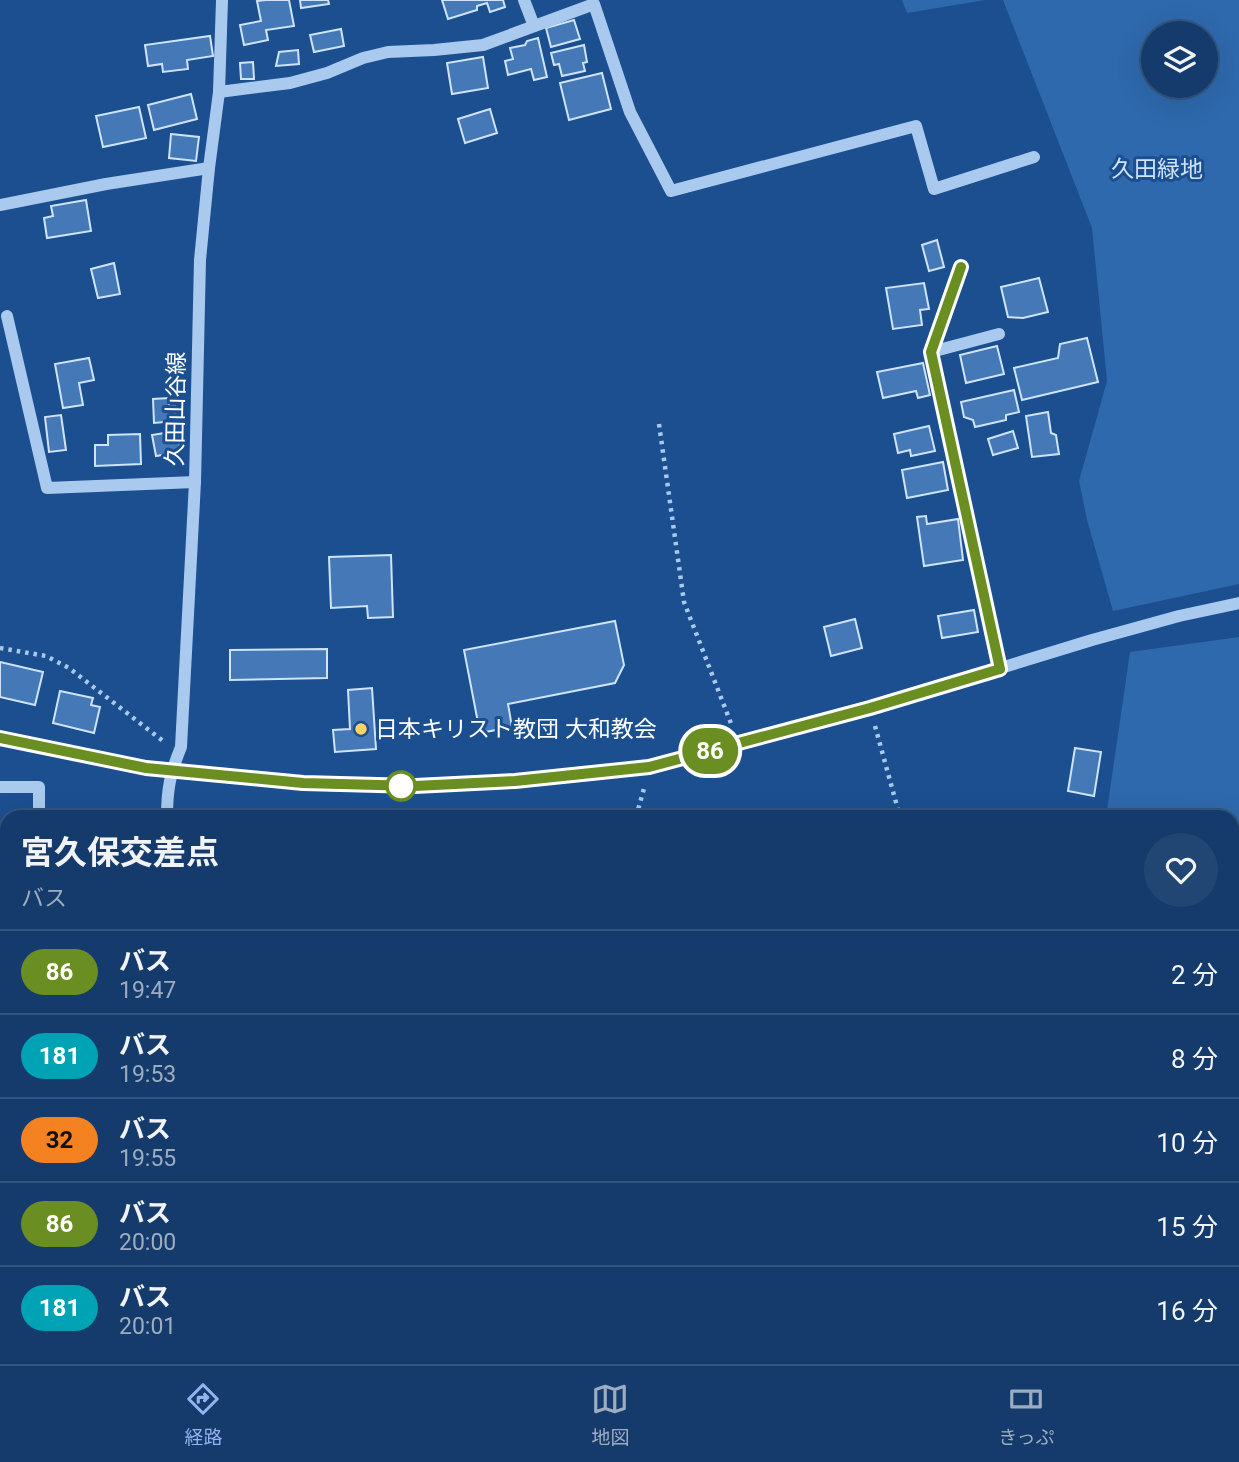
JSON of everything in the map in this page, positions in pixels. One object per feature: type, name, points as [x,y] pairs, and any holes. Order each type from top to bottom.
[{"type":"street","name":"久田山谷線","points":[[167,810],[171,771],[181,747],[195,482],[200,260],[219,92],[222,0]]},
{"type":"street","points":[[524,0],[534,26]]},
{"type":"street","points":[[219,92],[290,83],[388,52],[483,45],[599,2],[630,113],[671,191],[916,126],[934,189],[1034,157]]},
{"type":"street","points":[[0,205],[106,184],[209,168]]},
{"type":"street","points":[[961,267],[931,352],[1000,669]]},
{"type":"street","points":[[7,316],[47,488],[195,482]]},
{"type":"street","points":[[931,352],[999,334]]},
{"type":"street","points":[[0,738],[134,766],[303,783],[415,786],[515,781],[649,767],[870,708],[1092,640],[1239,603]]},
{"type":"street","points":[[0,787],[39,787],[39,810]]},
{"type":"path","points":[[659,424],[684,602],[738,744]]},
{"type":"path","points":[[0,648],[46,656],[69,668],[166,743]]},
{"type":"path","points":[[870,708],[898,810]]},
{"type":"path","points":[[638,810],[649,767]]},
{"type":"green space","points":[[902,0],[985,0],[907,13]]},
{"type":"green space","name":"久田緑地","points":[[1003,0],[1239,0],[1239,584],[1113,611],[1087,520],[1079,481],[1107,381],[1092,228]]},
{"type":"green space","points":[[1239,637],[1239,810],[1107,810],[1130,652]]},
{"type":"building","points":[[289,0],[294,26],[266,30],[268,40],[244,45],[240,25],[261,21],[257,1]]},
{"type":"building","points":[[300,0],[328,0],[329,4],[301,8]]},
{"type":"building","points":[[442,0],[503,0],[505,7],[490,12],[487,3],[477,6],[477,10],[448,19]]},
{"type":"building","points":[[574,20],[580,39],[551,47],[546,28]]},
{"type":"building","points":[[341,29],[344,46],[314,52],[310,35]]},
{"type":"building","points":[[210,36],[213,56],[187,60],[188,69],[163,72],[162,64],[148,66],[145,45]]},
{"type":"building","points":[[538,38],[547,77],[534,80],[531,69],[508,75],[505,61],[513,59],[510,48],[525,45],[527,41]]},
{"type":"building","points":[[584,45],[587,62],[583,63],[585,71],[562,76],[559,64],[554,65],[551,53]]},
{"type":"building","points":[[298,50],[299,64],[276,66],[279,52]]},
{"type":"building","points":[[483,57],[488,88],[452,94],[447,63]]},
{"type":"building","points":[[253,62],[254,79],[241,79],[240,63]]},
{"type":"building","points":[[602,73],[611,109],[569,120],[560,83]]},
{"type":"building","points":[[191,94],[197,119],[154,130],[148,105]]},
{"type":"building","points":[[139,107],[146,138],[103,147],[96,116]]},
{"type":"building","points":[[490,109],[497,133],[465,143],[458,119]]},
{"type":"building","points":[[171,134],[199,137],[196,161],[169,158]]},
{"type":"building","points":[[86,200],[91,231],[47,238],[44,218],[53,216],[51,206]]},
{"type":"building","points":[[937,240],[944,267],[929,271],[922,245]]},
{"type":"building","points":[[114,263],[120,294],[98,298],[91,269]]},
{"type":"building","points":[[1039,278],[1048,312],[1023,318],[1008,317],[1001,287]]},
{"type":"building","points":[[924,283],[929,309],[920,310],[922,325],[893,329],[886,288]]},
{"type":"building","points":[[1087,338],[1098,382],[1022,400],[1014,368],[1058,358],[1060,344]]},
{"type":"building","points":[[997,346],[1004,374],[966,383],[960,355]]},
{"type":"building","points":[[89,358],[94,380],[79,383],[83,405],[63,408],[55,364]]},
{"type":"building","points":[[923,363],[930,395],[918,398],[916,391],[883,398],[877,372]]},
{"type":"building","points":[[1014,390],[1019,412],[1006,415],[1006,420],[975,427],[973,420],[964,417],[961,402]]},
{"type":"building","points":[[169,398],[169,406],[175,406],[175,421],[154,423],[153,399]]},
{"type":"building","points":[[1048,412],[1051,433],[1056,435],[1059,454],[1032,457],[1026,416]]},
{"type":"building","points":[[61,415],[66,450],[49,452],[45,417]]},
{"type":"building","points":[[929,426],[935,451],[911,456],[910,450],[898,453],[894,434]]},
{"type":"building","points":[[177,431],[181,452],[156,456],[152,435]]},
{"type":"building","points":[[1013,431],[1018,448],[993,455],[988,439]]},
{"type":"building","points":[[140,434],[141,464],[95,466],[95,445],[108,445],[108,435]]},
{"type":"building","points":[[943,462],[948,490],[907,498],[902,470]]},
{"type":"building","points":[[926,516],[927,524],[958,519],[963,560],[924,566],[917,517]]},
{"type":"building","points":[[391,555],[393,617],[368,618],[367,606],[331,608],[329,557]]},
{"type":"building","points":[[974,610],[978,632],[942,638],[938,616]]},
{"type":"building","points":[[855,619],[862,648],[831,656],[824,627]]},
{"type":"building","points":[[615,621],[624,665],[615,683],[508,704],[512,727],[480,733],[464,650]]},
{"type":"building","points":[[327,649],[327,678],[230,680],[230,650]]},
{"type":"building","points":[[0,662],[43,672],[35,705],[0,697]]},
{"type":"building","points":[[372,688],[376,749],[335,752],[333,730],[350,729],[348,690]]},
{"type":"building","points":[[60,691],[93,698],[91,705],[100,707],[94,733],[53,723]]},
{"type":"building","points":[[1075,748],[1101,752],[1094,796],[1068,791]]},
{"type":"bus line","name":"86","points":[[0,738],[146,768],[303,783],[415,786],[515,781],[649,767],[870,708],[1000,669],[931,352],[961,267]]},
{"type":"place","name":"日本キリスト教団 大和教会","points":[[361,729]]}]
